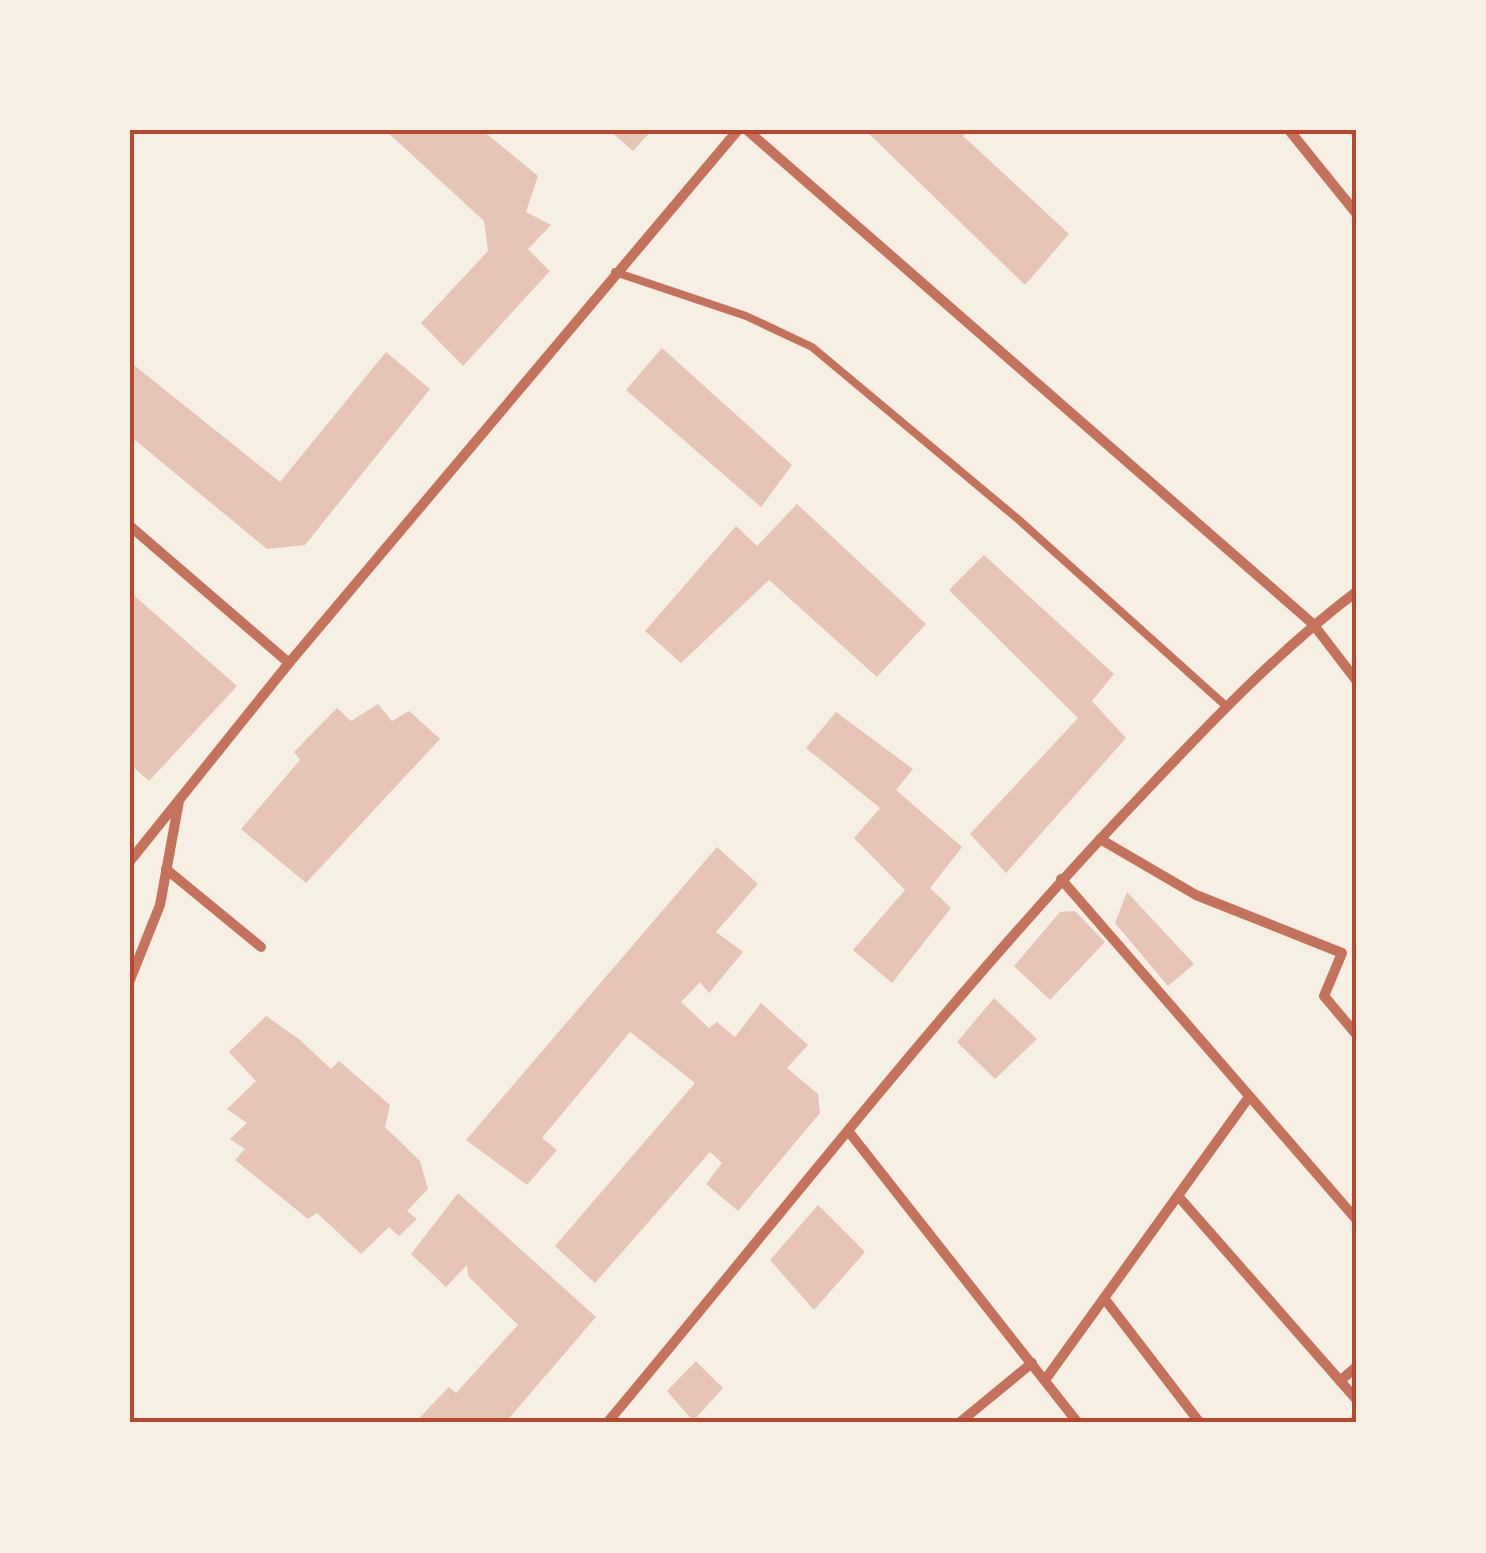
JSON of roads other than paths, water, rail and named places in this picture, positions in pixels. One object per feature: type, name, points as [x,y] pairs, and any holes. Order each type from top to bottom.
[{"type":"street","points":[[130,861],[289,663],[738,130]]},
{"type":"street","points":[[747,130],[1313,624],[1356,680]]},
{"type":"street","points":[[1289,130],[1356,213]]},
{"type":"street","points":[[130,526],[289,663]]},
{"type":"street","points":[[613,1421],[1061,880],[1226,706],[1313,624],[1356,592]]},
{"type":"street","points":[[130,978],[160,905],[179,800]]},
{"type":"street","points":[[1100,839],[1196,895],[1342,953],[1356,949]]},
{"type":"street","points":[[166,870],[261,947]]},
{"type":"street","points":[[1061,880],[1356,1220]]},
{"type":"street","points":[[1342,953],[1324,996],[1356,1034]]},
{"type":"street","points":[[1045,1380],[1250,1097]]},
{"type":"street","points":[[849,1132],[1078,1423]]},
{"type":"street","points":[[1178,1196],[1356,1398]]},
{"type":"street","points":[[1104,1298],[1200,1423]]},
{"type":"street","points":[[959,1423],[1032,1364]]},
{"type":"street","points":[[1340,1381],[1356,1366]]},
{"type":"lane","points":[[615,272],[746,316],[812,347],[1019,520],[1226,706]]}]
